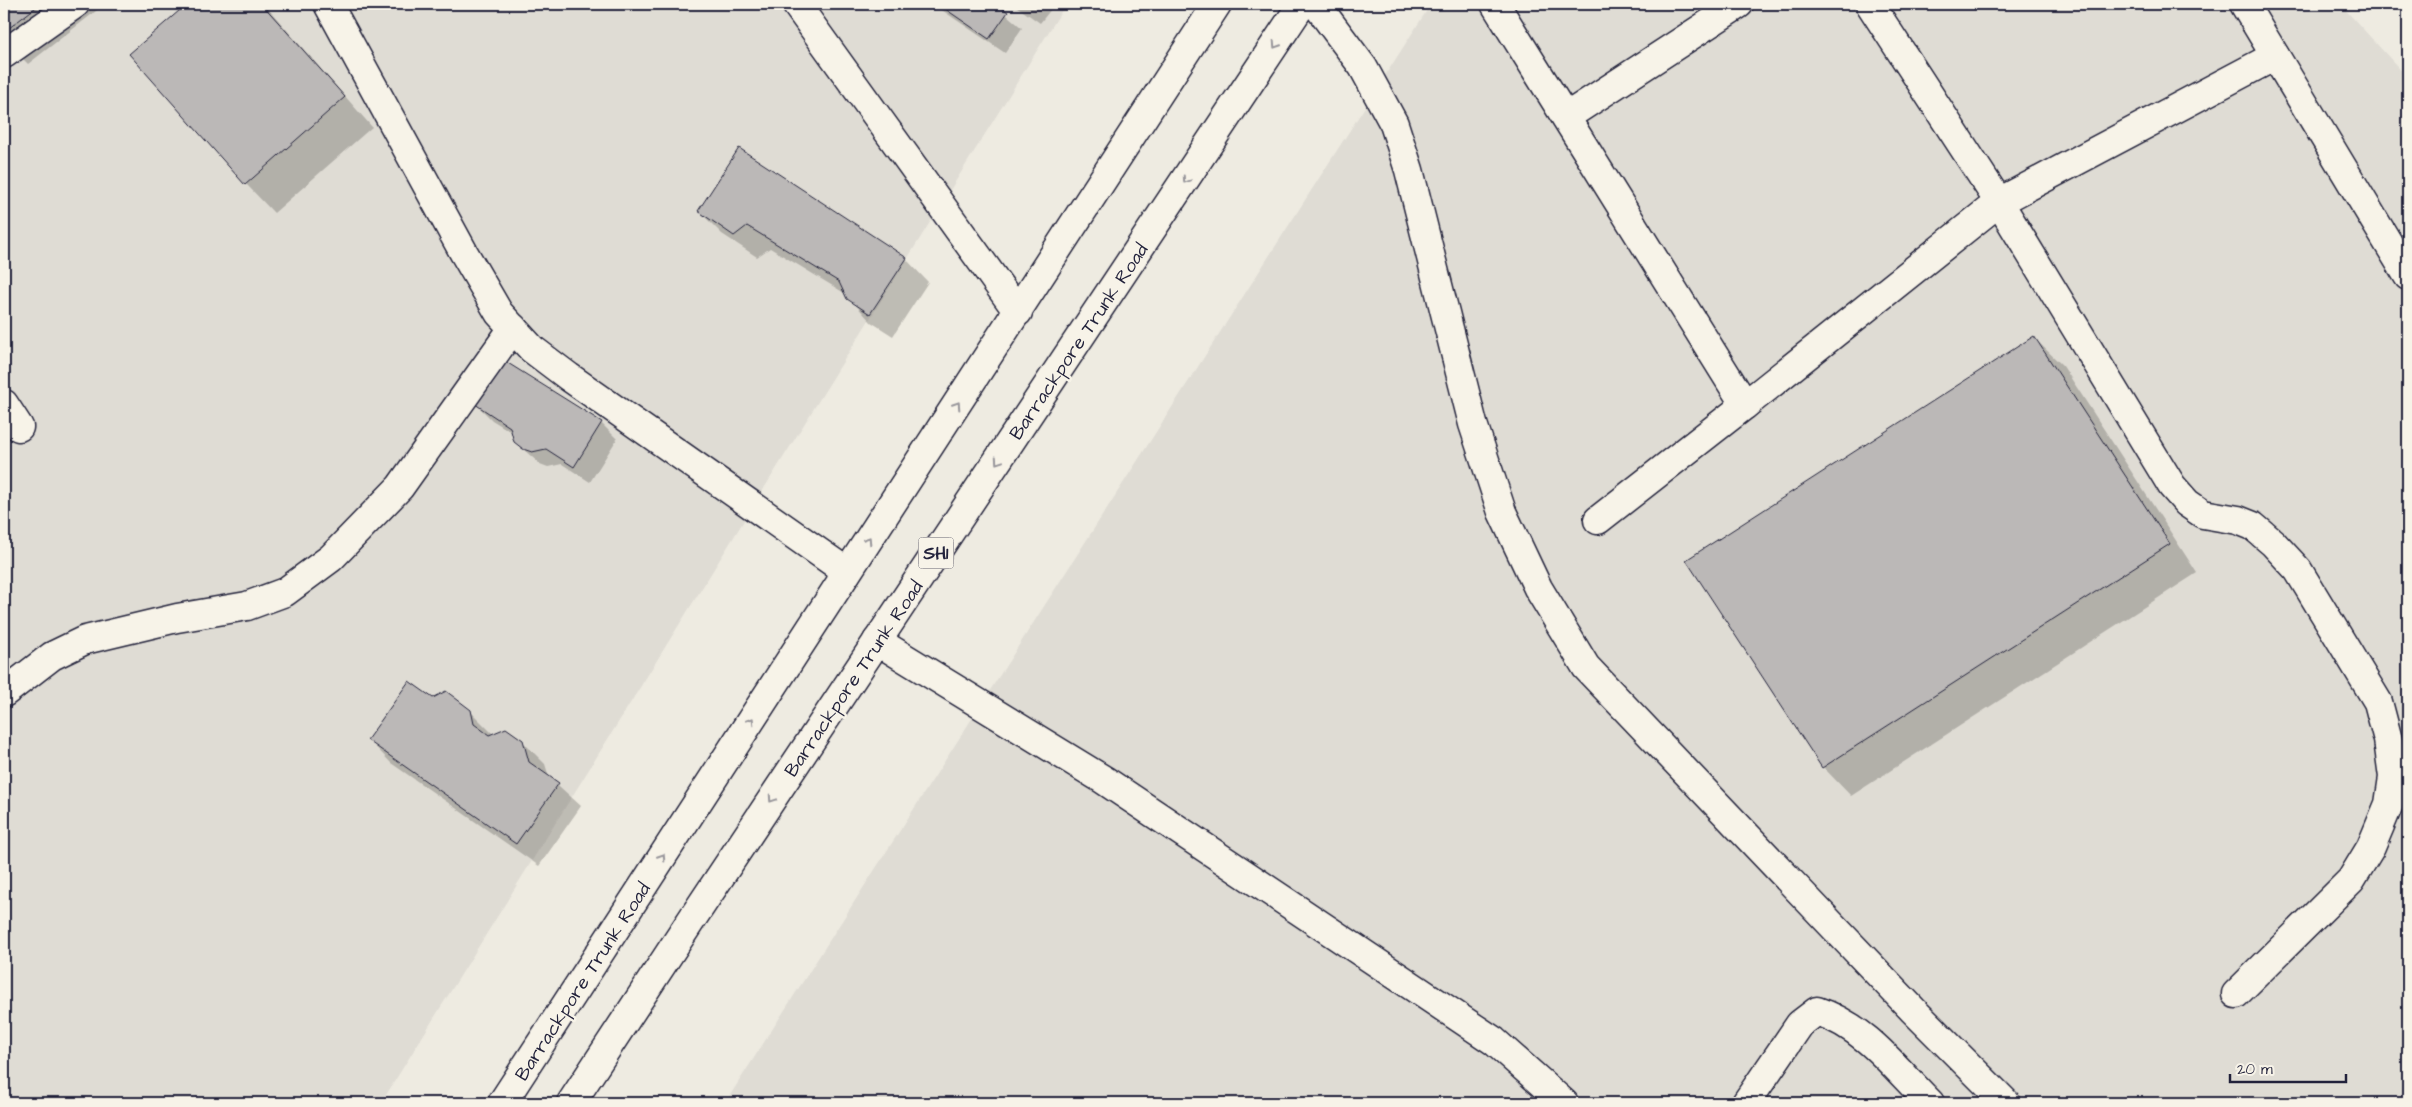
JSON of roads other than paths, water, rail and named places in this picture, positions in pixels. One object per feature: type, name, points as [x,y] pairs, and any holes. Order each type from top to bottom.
[{"type":"main road","points":[[4,54],[75,4]]},
{"type":"main road","points":[[328,4],[464,253],[499,312],[532,349],[847,572]]},
{"type":"main road","points":[[796,4],[1018,312]]},
{"type":"main road","name":"Barrackpore Trunk Road","points":[[502,1103],[1018,312],[1216,4]]},
{"type":"main road","name":"Barrackpore Trunk Road","points":[[571,1103],[1302,4]]},
{"type":"main road","points":[[1316,4],[1363,67],[1394,124],[1409,170],[1473,424],[1502,512],[1538,588],[1586,667],[1900,996],[2006,1103]]},
{"type":"main road","points":[[1495,4],[1745,405]]},
{"type":"main road","points":[[1566,117],[1739,4]]},
{"type":"main road","points":[[1870,4],[1999,202],[2172,486],[2187,503],[2202,514],[2238,520],[2253,526],[2273,543],[2298,570],[2378,702],[2388,740],[2393,777],[2389,804],[2371,847],[2351,880],[2236,994]]},
{"type":"main road","points":[[2244,4],[2408,276]]},
{"type":"main road","points":[[1598,520],[1999,202],[2274,56]]},
{"type":"main road","points":[[4,693],[52,656],[85,640],[177,618],[247,606],[285,592],[331,558],[400,487],[513,328]]},
{"type":"main road","points":[[4,404],[19,427]]},
{"type":"main road","points":[[877,641],[1104,780],[1494,1041],[1564,1103]]},
{"type":"main road","points":[[1746,1103],[1800,1024],[1817,1011],[1837,1018],[1862,1034],[1930,1103]]}]
